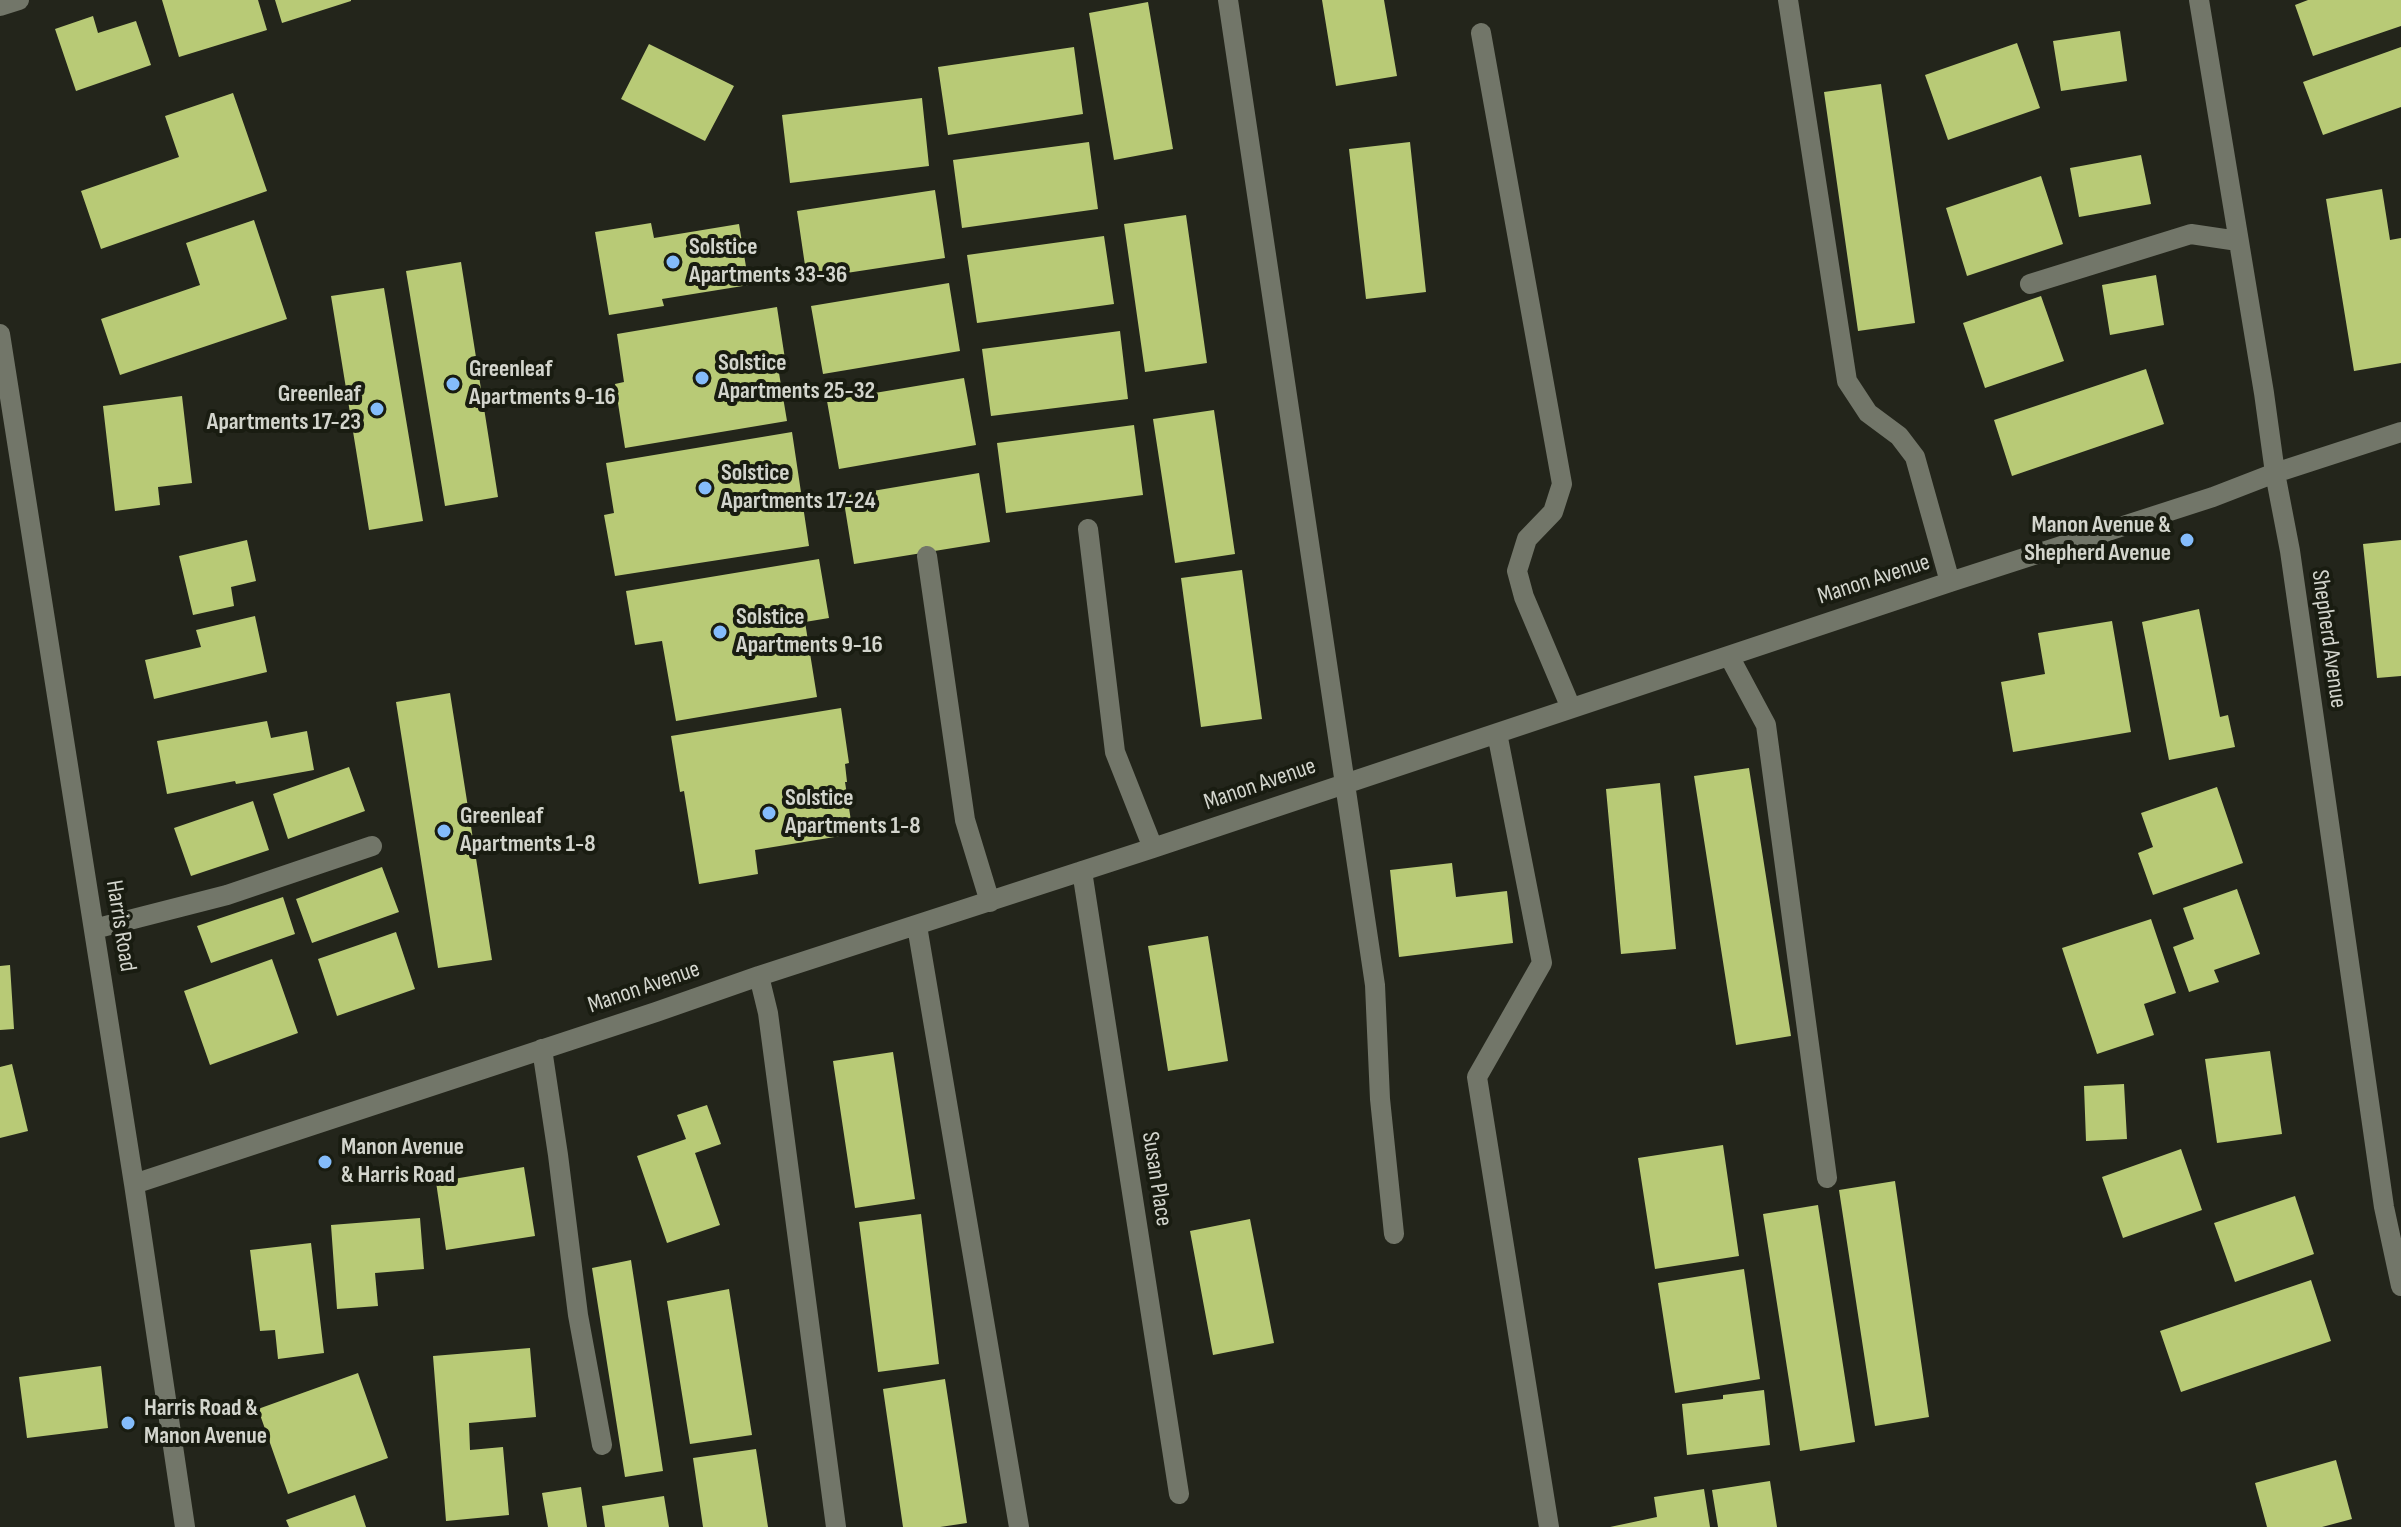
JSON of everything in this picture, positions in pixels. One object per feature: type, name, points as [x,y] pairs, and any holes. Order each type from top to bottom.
[{"type":"street","points":[[0,6],[19,0]]},
{"type":"street","points":[[1228,0],[1375,985],[1380,1099],[1394,1234]]},
{"type":"street","points":[[1788,0],[1847,381],[1868,413],[1899,436],[1915,457],[1950,582]]},
{"type":"street","name":"Shepherd Avenue","points":[[2199,0],[2290,551],[2392,1204],[2401,1286]]},
{"type":"street","points":[[1481,33],[1562,484],[1553,512],[1527,539],[1517,571],[1524,597],[1571,708]]},
{"type":"street","points":[[2030,284],[2191,234],[2238,241]]},
{"type":"street","name":"Harris Road","points":[[0,334],[185,1527]]},
{"type":"street","name":"Manon Avenue","points":[[134,1184],[2213,497],[2275,473],[2401,432]]},
{"type":"street","points":[[1088,529],[1115,752],[1153,848]]},
{"type":"street","points":[[927,556],[965,820],[990,902]]},
{"type":"street","points":[[1729,656],[1766,725],[1827,1178]]},
{"type":"street","points":[[1497,733],[1542,963],[1477,1077],[1549,1527]]},
{"type":"street","points":[[94,929],[227,895],[372,846]]},
{"type":"street","name":"Susan Place","points":[[1082,871],[1179,1494]]},
{"type":"street","points":[[917,926],[1019,1527]]},
{"type":"street","points":[[759,976],[768,1013],[836,1527]]},
{"type":"street","points":[[542,1049],[578,1315],[602,1445]]},
{"type":"building","points":[[162,0],[258,0],[267,30],[179,57]]},
{"type":"building","points":[[275,0],[351,0],[351,1],[282,23]]},
{"type":"building","points":[[1322,0],[1384,0],[1397,76],[1336,86]]},
{"type":"building","points":[[2308,0],[2401,0],[2401,26],[2313,56],[2295,5]]},
{"type":"building","points":[[1148,2],[1173,149],[1114,160],[1089,13]]},
{"type":"building","points":[[93,16],[98,33],[136,21],[151,65],[76,91],[55,29]]},
{"type":"building","points":[[2120,31],[2127,81],[2061,91],[2053,41]]},
{"type":"building","points":[[2017,43],[2040,108],[1948,140],[1925,75]]},
{"type":"building","points":[[649,44],[734,86],[705,141],[621,99]]},
{"type":"building","points":[[1074,47],[1083,114],[948,135],[938,67]]},
{"type":"building","points":[[2401,47],[2401,107],[2323,135],[2303,82]]},
{"type":"building","points":[[1881,84],[1915,323],[1858,331],[1824,92]]},
{"type":"building","points":[[233,93],[267,191],[101,249],[81,191],[179,157],[165,116]]},
{"type":"building","points":[[922,98],[929,166],[790,183],[782,115]]},
{"type":"building","points":[[1089,142],[1098,209],[962,228],[953,160]]},
{"type":"building","points":[[1410,142],[1426,292],[1366,299],[1349,149]]},
{"type":"building","points":[[2141,155],[2151,204],[2079,217],[2070,168]]},
{"type":"building","points":[[2041,176],[2063,244],[1967,276],[1946,208]]},
{"type":"building","points":[[2382,189],[2390,240],[2401,238],[2401,363],[2354,371],[2326,199]]},
{"type":"building","points":[[935,190],[945,258],[807,279],[797,211]]},
{"type":"building","points":[[1186,215],[1207,363],[1145,372],[1124,224]]},
{"type":"building","points":[[254,220],[287,319],[120,375],[101,319],[200,285],[186,243]]},
{"type":"building","name":"Solstice Apartments 33-36","points":[[651,223],[654,238],[739,224],[749,285],[662,299],[664,306],[609,315],[595,232]]},
{"type":"building","points":[[1104,236],[1114,304],[977,323],[967,255]]},
{"type":"building","name":"Greenleaf Apartments 9-16","points":[[461,262],[498,497],[445,506],[406,271]]},
{"type":"building","points":[[2156,275],[2164,325],[2110,335],[2102,285]]},
{"type":"building","points":[[949,283],[960,351],[823,374],[811,306]]},
{"type":"building","name":"Greenleaf Apartments 17-23","points":[[384,288],[423,521],[369,530],[331,296]]},
{"type":"building","points":[[2041,296],[2064,361],[1985,388],[1963,323]]},
{"type":"building","name":"Solstice Apartments 25-32","points":[[777,307],[787,372],[779,373],[787,421],[625,448],[615,384],[624,382],[617,334]]},
{"type":"building","points":[[1120,331],[1128,399],[991,416],[982,349]]},
{"type":"building","points":[[2146,369],[2164,424],[2012,476],[1994,420]]},
{"type":"building","points":[[964,378],[976,445],[839,469],[827,401]]},
{"type":"building","points":[[182,396],[192,483],[158,487],[160,505],[115,511],[103,406]]},
{"type":"building","points":[[1214,410],[1235,554],[1175,563],[1153,419]]},
{"type":"building","points":[[1134,425],[1143,495],[1006,513],[997,443]]},
{"type":"building","name":"Solstice Apartments 17-24","points":[[792,432],[809,546],[615,576],[604,515],[614,513],[606,463]]},
{"type":"building","points":[[979,473],[990,542],[854,564],[843,496]]},
{"type":"building","points":[[247,540],[256,581],[231,587],[234,606],[193,615],[179,556]]},
{"type":"building","points":[[2401,540],[2401,676],[2377,678],[2363,544]]},
{"type":"building","name":"Solstice Apartments 9-16","points":[[819,559],[829,618],[805,622],[817,697],[676,721],[662,641],[635,645],[626,591]]},
{"type":"building","points":[[1242,570],[1262,719],[1201,727],[1181,578]]},
{"type":"building","points":[[2199,609],[2220,717],[2228,715],[2235,747],[2169,760],[2142,622]]},
{"type":"building","points":[[255,616],[267,672],[154,699],[145,660],[201,647],[196,630]]},
{"type":"building","points":[[2112,621],[2131,732],[2013,752],[2001,682],[2045,674],[2038,633]]},
{"type":"building","name":"Greenleaf Apartments 1-8","points":[[450,693],[492,960],[438,968],[396,702]]},
{"type":"building","name":"Solstice Apartments 1-8","points":[[841,708],[849,763],[845,764],[845,782],[853,834],[755,850],[758,874],[699,884],[684,791],[680,792],[671,736]]},
{"type":"building","points":[[267,721],[271,738],[307,731],[314,770],[167,794],[157,741]]},
{"type":"building","points":[[349,767],[365,811],[288,839],[273,794]]},
{"type":"building","points":[[1749,768],[1791,1036],[1736,1045],[1694,776]]},
{"type":"building","points":[[1660,783],[1676,949],[1621,954],[1606,789]]},
{"type":"building","points":[[2217,787],[2243,863],[2153,895],[2138,853],[2153,847],[2141,813]]},
{"type":"building","points":[[253,801],[269,850],[191,876],[174,828]]},
{"type":"building","points":[[1452,863],[1456,897],[1507,891],[1513,943],[1399,957],[1390,870]]},
{"type":"building","points":[[382,867],[399,912],[312,943],[296,899]]},
{"type":"building","points":[[2237,889],[2260,954],[2214,970],[2219,982],[2189,992],[2173,947],[2194,939],[2183,908]]},
{"type":"building","points":[[283,897],[295,934],[211,963],[197,926]]},
{"type":"building","points":[[2151,919],[2176,993],[2144,1004],[2154,1035],[2097,1054],[2062,948]]},
{"type":"building","points":[[396,932],[415,989],[337,1016],[318,959]]},
{"type":"building","points":[[1208,936],[1228,1061],[1168,1071],[1148,946]]},
{"type":"building","points":[[272,959],[298,1033],[210,1065],[184,991]]},
{"type":"building","points":[[10,965],[14,1029],[0,1030],[0,966]]},
{"type":"building","points":[[2270,1051],[2282,1134],[2217,1143],[2205,1059]]},
{"type":"building","points":[[893,1052],[915,1199],[855,1208],[833,1061]]},
{"type":"building","points":[[12,1064],[28,1131],[0,1138],[0,1067]]},
{"type":"building","points":[[2124,1084],[2127,1139],[2086,1141],[2084,1086]]},
{"type":"building","points":[[707,1105],[721,1144],[695,1153],[720,1225],[667,1243],[637,1156],[686,1139],[677,1115]]},
{"type":"building","points":[[1723,1145],[1739,1256],[1655,1269],[1638,1158]]},
{"type":"building","points":[[2181,1149],[2202,1210],[2123,1238],[2102,1177]]},
{"type":"building","points":[[524,1167],[535,1236],[446,1250],[436,1182]]},
{"type":"building","points":[[1895,1181],[1929,1417],[1875,1426],[1839,1190]]},
{"type":"building","points":[[2295,1196],[2314,1254],[2235,1282],[2214,1223]]},
{"type":"building","points":[[1818,1205],[1855,1442],[1800,1451],[1763,1214]]},
{"type":"building","points":[[921,1214],[939,1364],[878,1372],[859,1222]]},
{"type":"building","points":[[420,1218],[424,1269],[375,1273],[378,1306],[337,1309],[331,1225]]},
{"type":"building","points":[[1250,1219],[1274,1343],[1213,1355],[1190,1231]]},
{"type":"building","points":[[311,1243],[324,1353],[278,1359],[275,1330],[260,1331],[250,1250]]},
{"type":"building","points":[[631,1260],[663,1471],[625,1477],[592,1268]]},
{"type":"building","points":[[1744,1269],[1760,1379],[1675,1393],[1658,1283]]},
{"type":"building","points":[[2311,1280],[2331,1341],[2181,1392],[2160,1331]]},
{"type":"building","points":[[729,1289],[752,1435],[690,1444],[667,1301]]},
{"type":"building","points":[[530,1348],[536,1417],[469,1423],[470,1450],[503,1447],[509,1515],[446,1521],[433,1356]]},
{"type":"building","points":[[101,1366],[108,1428],[27,1438],[19,1377]]},
{"type":"building","points":[[358,1373],[388,1458],[288,1494],[258,1409]]},
{"type":"building","points":[[945,1379],[967,1523],[903,1527],[883,1389]]},
{"type":"building","points":[[1764,1390],[1770,1445],[1687,1455],[1682,1404]]},
{"type":"building","points":[[756,1449],[768,1527],[703,1527],[693,1458]]},
{"type":"building","points":[[2336,1460],[2352,1519],[2322,1527],[2267,1527],[2255,1483]]},
{"type":"building","points":[[1770,1481],[1777,1527],[1718,1527],[1712,1490]]},
{"type":"building","points":[[581,1487],[587,1527],[548,1527],[542,1493]]},
{"type":"building","points":[[1704,1489],[1710,1527],[1610,1527],[1657,1517],[1654,1497]]},
{"type":"building","points":[[355,1495],[366,1527],[289,1527],[286,1520]]},
{"type":"building","points":[[664,1496],[669,1527],[605,1527],[602,1506]]},
{"type":"place","name":"Solstice Apartments 33-36","points":[[673,262]]},
{"type":"place","name":"Solstice Apartments 25-32","points":[[702,378]]},
{"type":"place","name":"Greenleaf Apartments 9-16","points":[[453,384]]},
{"type":"place","name":"Greenleaf Apartments 17-23","points":[[377,409]]},
{"type":"place","name":"Solstice Apartments 17-24","points":[[705,488]]},
{"type":"place","name":"Manon Avenue & Shepherd Avenue","points":[[2187,540]]},
{"type":"place","name":"Solstice Apartments 9-16","points":[[720,632]]},
{"type":"place","name":"Solstice Apartments 1-8","points":[[769,813]]},
{"type":"place","name":"Greenleaf Apartments 1-8","points":[[444,831]]},
{"type":"place","name":"Manon Avenue & Harris Road","points":[[325,1162]]},
{"type":"place","name":"Harris Road & Manon Avenue","points":[[128,1423]]}]
